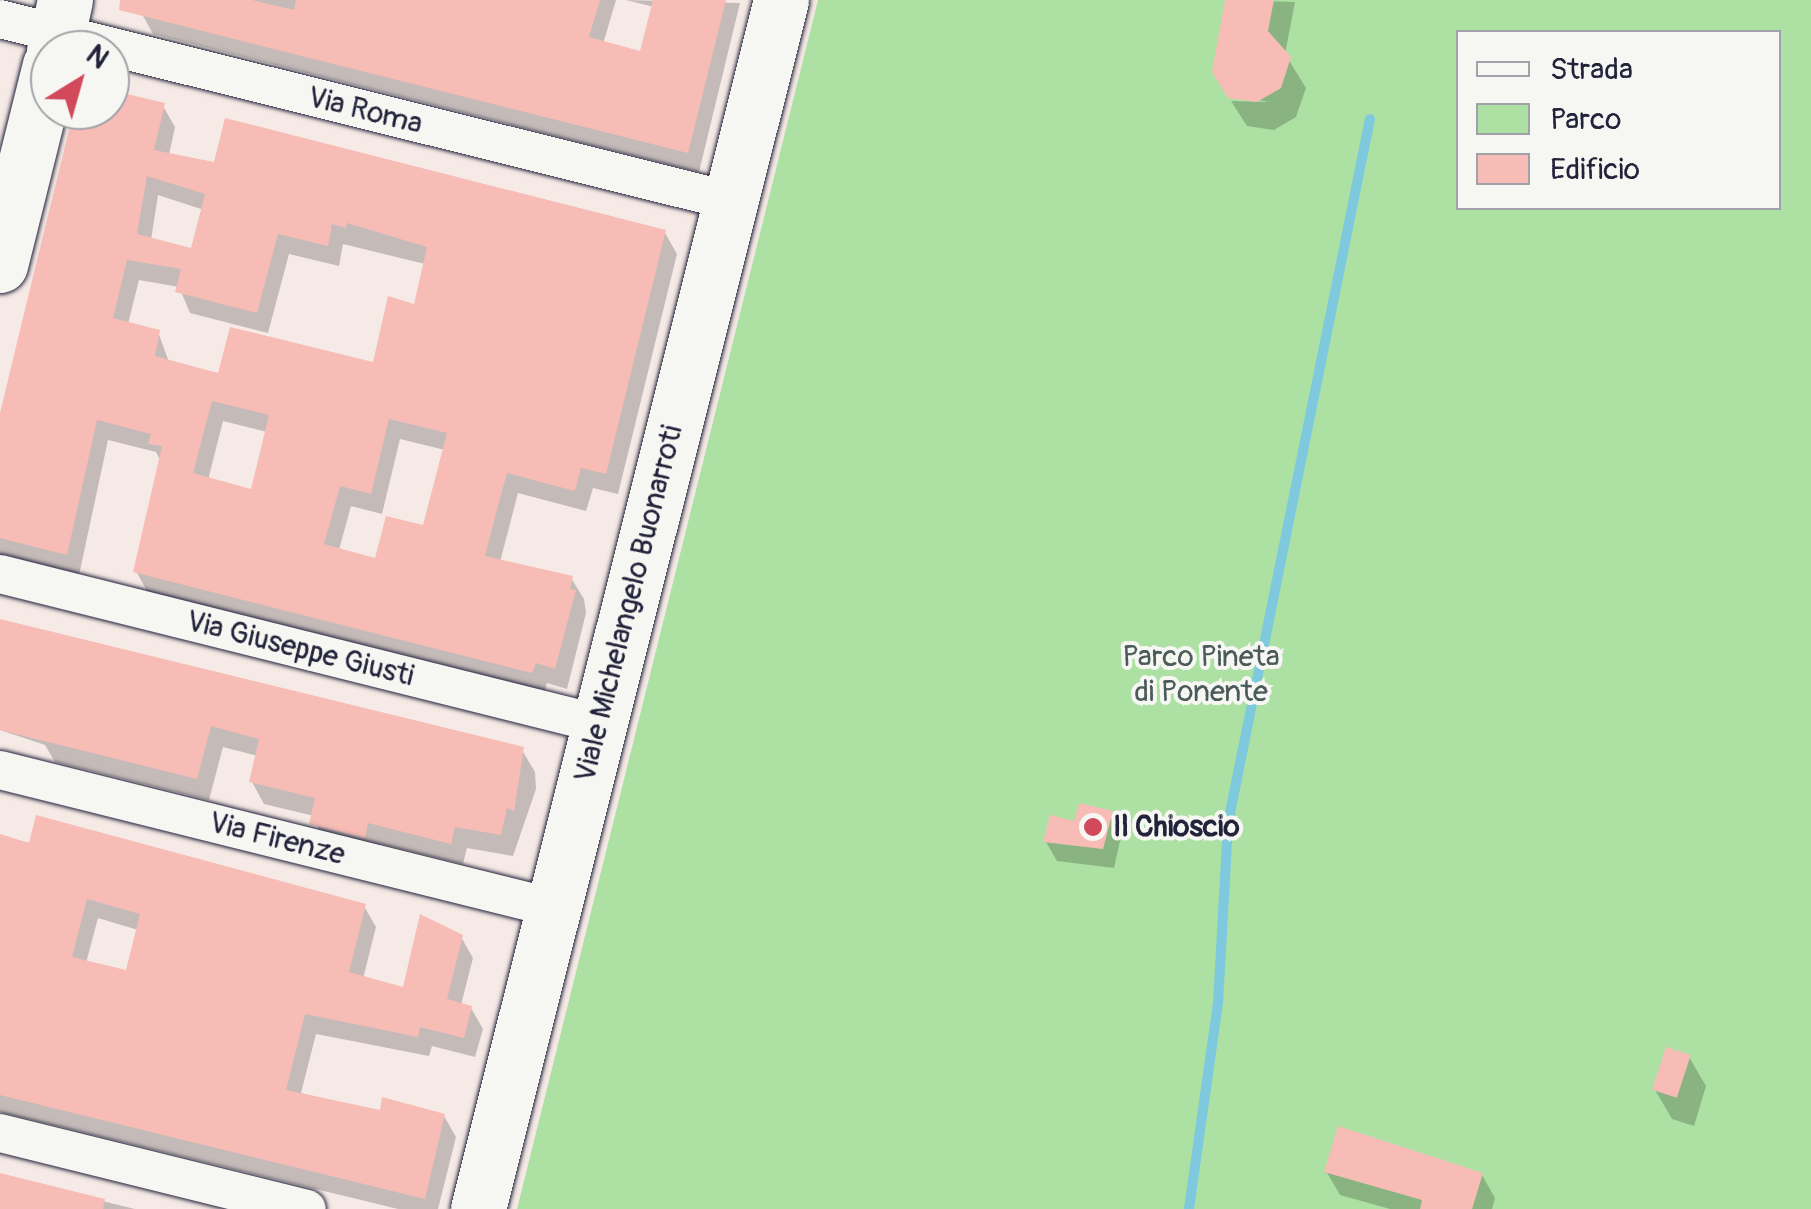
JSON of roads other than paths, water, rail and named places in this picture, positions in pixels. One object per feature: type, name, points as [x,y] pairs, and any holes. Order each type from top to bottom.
[{"type":"street","name":"Viale Michelangelo Buonarroti","points":[[478,1209],[781,0]]},
{"type":"street","name":"Via Roma","points":[[0,19],[35,30]]},
{"type":"street","name":"Via Roma","points":[[130,55],[731,201]]},
{"type":"street","points":[[0,266],[34,130]]},
{"type":"street","name":"Via Giuseppe Giusti","points":[[0,574],[600,724]]},
{"type":"street","name":"Via Firenze","points":[[0,770],[554,908]]},
{"type":"street","points":[[0,1133],[307,1209]]},
{"type":"waterway","points":[[1189,1209],[1218,1003],[1228,823],[1370,119]]},
{"type":"place","name":"Il Chioscio","points":[[1093,827]]},
{"type":"park label","name":"Parco Pineta di Ponente","points":[[1201,674]]}]
